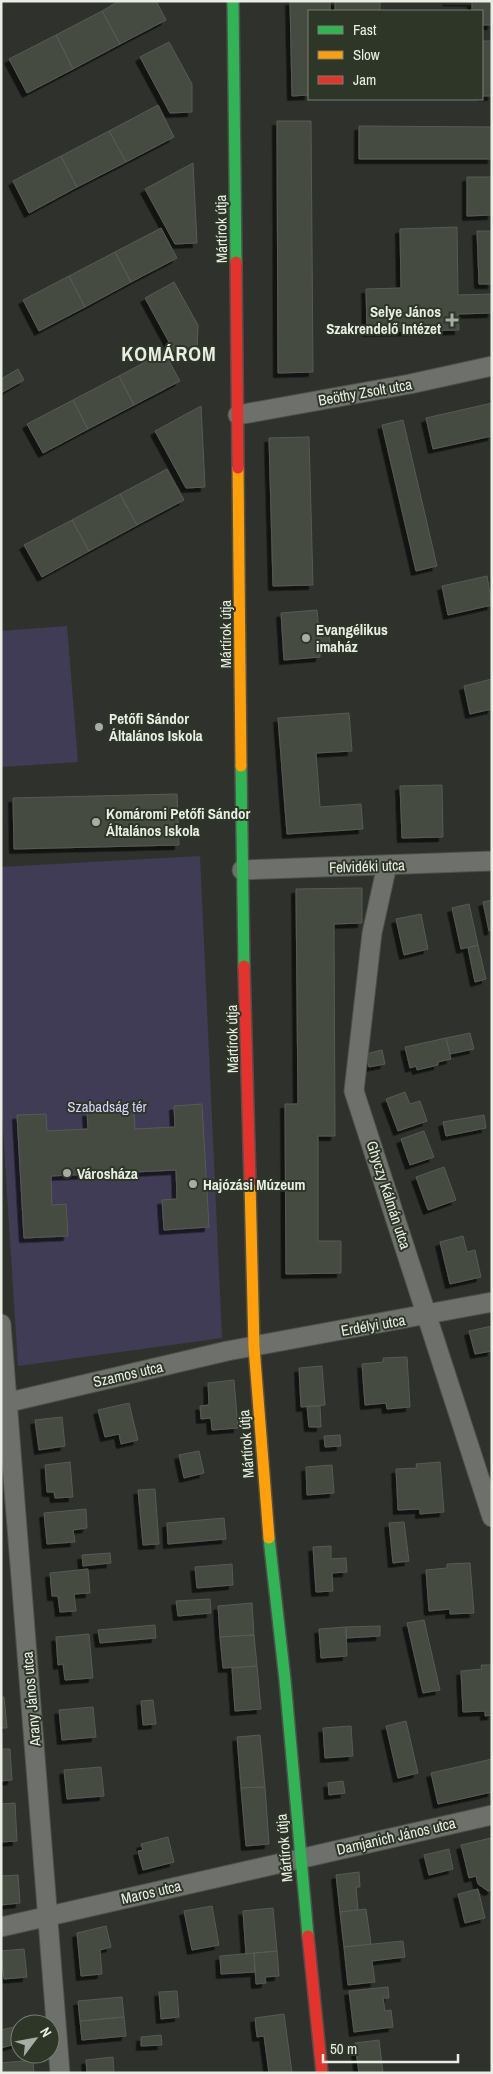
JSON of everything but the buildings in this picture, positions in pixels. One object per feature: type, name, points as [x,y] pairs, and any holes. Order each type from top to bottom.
[{"type":"main road","name":"Mártírok útja","points":[[233,1],[242,870],[254,1347],[264,1489],[285,1680],[300,1857],[322,2073]]},
{"type":"street","name":"Beöthy Zsolt utca","points":[[238,415],[410,384],[492,366]]},
{"type":"street","name":"Felvidéki utca","points":[[242,870],[492,861]]},
{"type":"street","name":"Ghyczy Kálmán utca","points":[[387,865],[372,933],[354,1091],[492,1517]]},
{"type":"street","name":"Erdélyi utca","points":[[254,1347],[492,1302]]},
{"type":"street","name":"Arany János utca","points":[[1,1324],[4,1403],[60,2073]]},
{"type":"street","name":"Szamos utca","points":[[4,1403],[254,1347]]},
{"type":"street","name":"Damjanich János utca","points":[[300,1857],[492,1815]]},
{"type":"street","name":"Maros utca","points":[[1,1927],[300,1857]]},
{"type":"green space","points":[[67,626],[78,762],[1,767],[1,631]]},
{"type":"green space","name":"Szabadság tér","points":[[200,856],[222,1338],[18,1366],[1,1098],[1,867]]},
{"type":"traffic: fast","points":[[233,1],[236,262]]},
{"type":"traffic: fast","points":[[241,766],[244,966]]},
{"type":"traffic: fast","points":[[269,1538],[285,1680],[308,1936]]},
{"type":"traffic: slow","points":[[238,468],[241,766]]},
{"type":"traffic: slow","points":[[250,1182],[254,1347],[269,1538]]},
{"type":"traffic: jam","points":[[236,262],[238,468]]},
{"type":"traffic: jam","points":[[244,966],[250,1182]]},
{"type":"traffic: jam","points":[[308,1936],[322,2073]]},
{"type":"place","name":"Selye János Szakrendelő Intézet","points":[[452,320]]},
{"type":"place","name":"Evangélikus imaház","points":[[306,638]]},
{"type":"place","name":"Petőfi Sándor Általános Iskola","points":[[99,727]]},
{"type":"place","name":"Komáromi Petőfi Sándor Általános Iskola","points":[[96,822]]},
{"type":"place","name":"Városháza","points":[[67,1173]]},
{"type":"place","name":"Hajózási Múzeum","points":[[193,1184]]},
{"type":"district","name":"KOMÁROM","points":[[169,353]]}]
